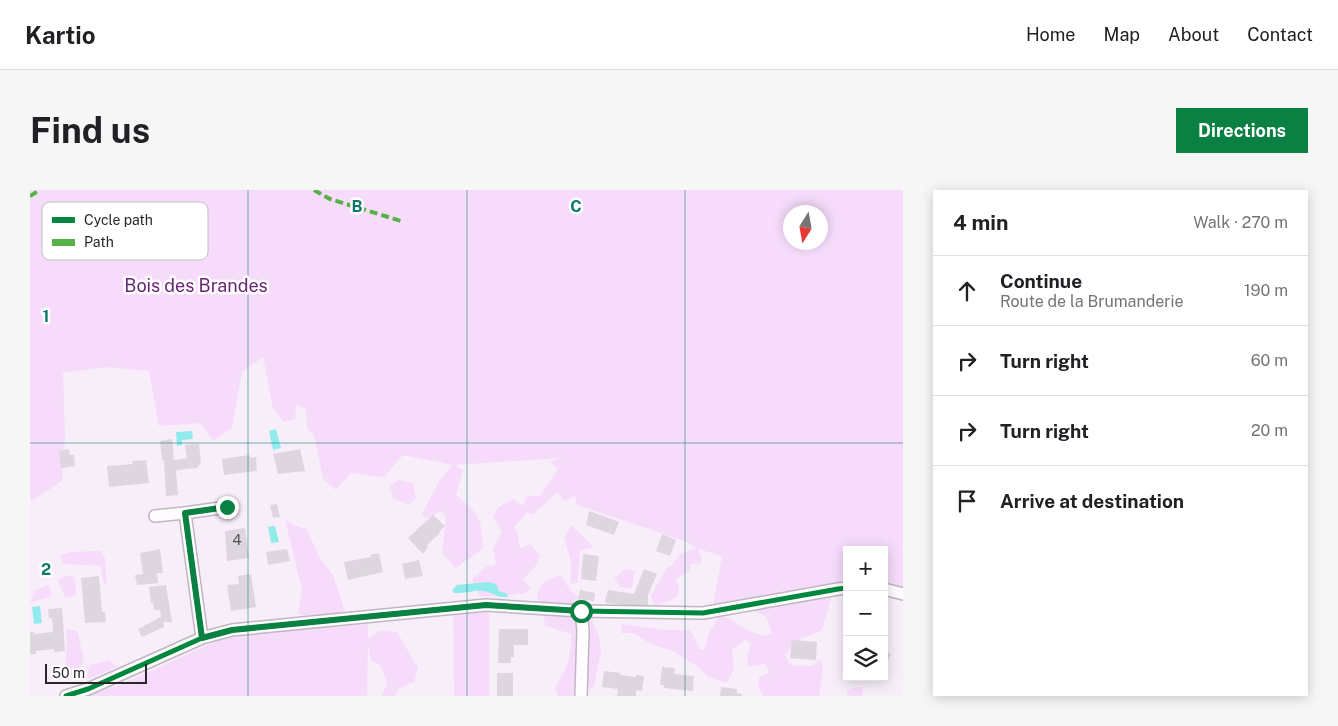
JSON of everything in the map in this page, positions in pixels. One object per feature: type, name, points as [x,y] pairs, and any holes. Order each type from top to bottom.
[{"type":"street","points":[[155,516],[227,507]]},
{"type":"street","points":[[185,513],[202,638]]},
{"type":"street","points":[[66,696],[88,689],[202,638],[232,630],[486,605],[581,611],[703,613],[843,588]]},
{"type":"street","points":[[888,590],[903,594]]},
{"type":"street","points":[[581,611],[583,631],[581,696]]},
{"type":"green space","name":"Bois des Brandes","points":[[30,190],[903,190],[903,594],[888,590],[888,546],[843,546],[843,588],[834,589],[822,630],[801,639],[785,655],[790,665],[812,666],[820,659],[823,668],[819,696],[763,696],[758,685],[759,678],[769,672],[765,664],[748,667],[747,658],[751,643],[745,640],[732,650],[734,669],[727,683],[708,677],[700,668],[673,651],[651,644],[633,633],[621,633],[622,624],[663,630],[689,630],[700,650],[705,649],[709,633],[718,617],[727,617],[747,630],[764,636],[772,634],[766,616],[742,606],[712,611],[722,556],[698,549],[702,559],[700,565],[690,563],[691,570],[675,580],[679,587],[677,597],[659,605],[654,605],[651,595],[666,569],[672,565],[680,554],[697,548],[685,541],[577,505],[575,496],[564,501],[558,492],[533,514],[527,513],[514,527],[518,534],[520,548],[530,544],[540,556],[535,567],[523,579],[531,589],[523,594],[480,597],[472,579],[487,566],[496,565],[493,549],[502,532],[493,517],[498,508],[513,499],[523,506],[528,496],[540,496],[558,469],[550,462],[561,458],[455,465],[463,470],[456,495],[478,517],[483,548],[456,568],[442,553],[446,517],[442,511],[426,519],[422,514],[439,481],[453,465],[403,455],[384,477],[351,473],[336,490],[323,479],[314,435],[307,429],[306,409],[296,404],[295,419],[284,422],[273,408],[263,357],[242,372],[232,428],[213,441],[200,423],[159,426],[149,371],[105,367],[63,373],[65,437],[62,481],[33,500],[30,500]]},
{"type":"green space","points":[[399,480],[413,483],[416,498],[409,505],[393,498],[390,486]]},
{"type":"green space","points":[[285,519],[293,525],[307,529],[319,557],[333,575],[345,611],[322,617],[298,614],[302,590]]},
{"type":"green space","points":[[572,525],[593,547],[580,551],[578,582],[571,584],[571,562],[564,537]]},
{"type":"green space","points":[[100,551],[105,558],[107,586],[103,582],[101,566],[63,564],[60,556],[70,552]]},
{"type":"green space","points":[[625,569],[635,571],[632,588],[620,587],[614,578]]},
{"type":"green space","points":[[560,575],[571,591],[592,608],[593,624],[599,635],[601,651],[594,687],[572,696],[558,696],[555,688],[568,662],[571,634],[545,626],[537,594],[544,582]]},
{"type":"green space","points":[[66,576],[75,577],[76,595],[65,598],[58,580]]},
{"type":"green space","points":[[49,585],[52,596],[30,602],[35,590]]},
{"type":"green space","points":[[489,611],[489,696],[454,696],[453,615]]},
{"type":"green space","points":[[368,624],[368,639],[380,631],[397,632],[418,668],[414,682],[399,688],[395,696],[382,696],[387,684],[381,666],[371,660],[368,643],[367,696],[84,696],[120,685],[221,639],[273,632]]},
{"type":"green space","points":[[67,629],[77,631],[84,660],[78,671],[70,676],[66,665]]},
{"type":"green space","points":[[109,661],[118,667],[87,679],[89,665]]},
{"type":"green space","points":[[863,687],[862,696],[847,696],[847,691]]},
{"type":"water","points":[[276,429],[281,448],[273,450],[269,431]]},
{"type":"water","points":[[192,431],[193,439],[182,440],[182,445],[177,446],[176,432]]},
{"type":"water","points":[[275,526],[279,542],[271,543],[268,527]]},
{"type":"water","points":[[488,582],[496,584],[499,591],[507,594],[508,597],[484,591],[454,593],[452,590],[457,585]]},
{"type":"water","points":[[40,606],[42,623],[34,624],[32,607]]},
{"type":"building","points":[[172,439],[174,460],[187,458],[185,445],[199,444],[201,463],[197,468],[177,470],[178,495],[166,496],[164,460],[162,460],[160,441]]},
{"type":"building","points":[[69,449],[70,455],[74,455],[75,466],[61,468],[59,451]]},
{"type":"building","points":[[300,449],[305,471],[278,474],[273,454]]},
{"type":"building","points":[[250,455],[250,458],[256,457],[257,471],[224,475],[222,459]]},
{"type":"building","points":[[146,460],[149,483],[109,487],[107,466],[133,464],[132,461]]},
{"type":"building","points":[[277,504],[280,517],[273,518],[270,505]]},
{"type":"building","points":[[589,511],[619,522],[614,535],[586,525]]},
{"type":"building","points":[[433,515],[445,526],[427,545],[428,547],[423,554],[408,538]]},
{"type":"building","points":[[245,528],[249,558],[227,561],[225,531]]},
{"type":"building","points":[[662,534],[676,540],[670,556],[656,551]]},
{"type":"building","points":[[160,549],[163,573],[157,573],[158,583],[137,585],[135,575],[143,574],[140,553]]},
{"type":"building","points":[[287,549],[290,561],[268,565],[266,552]]},
{"type":"building","points":[[379,553],[383,572],[348,580],[344,562],[371,557],[370,555]]},
{"type":"building","points":[[583,554],[599,556],[596,581],[581,579]]},
{"type":"building","points":[[419,560],[423,576],[405,579],[402,564]]},
{"type":"building","points":[[644,569],[657,574],[648,595],[648,608],[607,603],[605,601],[608,590],[634,594]]},
{"type":"building","points":[[251,574],[256,607],[231,611],[227,585],[239,584],[238,576]]},
{"type":"building","points":[[99,576],[102,612],[105,612],[106,622],[85,623],[81,578]]},
{"type":"building","points":[[166,585],[172,622],[163,622],[164,627],[142,637],[138,629],[161,617],[160,610],[154,610],[153,603],[151,603],[149,587]]},
{"type":"building","points":[[580,590],[595,593],[594,601],[578,599]]},
{"type":"building","points":[[62,608],[65,651],[54,652],[54,649],[36,651],[36,654],[30,654],[30,632],[34,632],[34,634],[53,632],[52,618],[49,618],[48,609]]},
{"type":"building","points":[[499,629],[528,629],[528,645],[514,645],[514,657],[511,657],[511,663],[498,663]]},
{"type":"building","points":[[792,640],[817,642],[816,660],[790,658]]},
{"type":"building","points":[[662,667],[675,668],[674,674],[694,676],[693,691],[664,688],[664,685],[660,685]]},
{"type":"building","points":[[604,671],[636,677],[636,675],[644,676],[642,691],[636,690],[636,696],[617,696],[618,689],[602,687]]},
{"type":"building","points":[[497,673],[513,673],[513,696],[497,696]]},
{"type":"building","points":[[721,687],[737,689],[737,693],[742,694],[742,696],[720,696]]},
{"type":"marked path","points":[[30,196],[40,190]]},
{"type":"marked path","points":[[314,190],[330,199],[401,221]]},
{"type":"cycle path","points":[[202,638],[185,513],[227,507]]},
{"type":"cycle path","points":[[66,696],[88,689],[202,638],[232,630],[486,605],[581,611],[703,613],[843,588]]},
{"type":"route","points":[[227,507],[185,513],[202,638],[232,630],[486,605],[581,611]]}]
